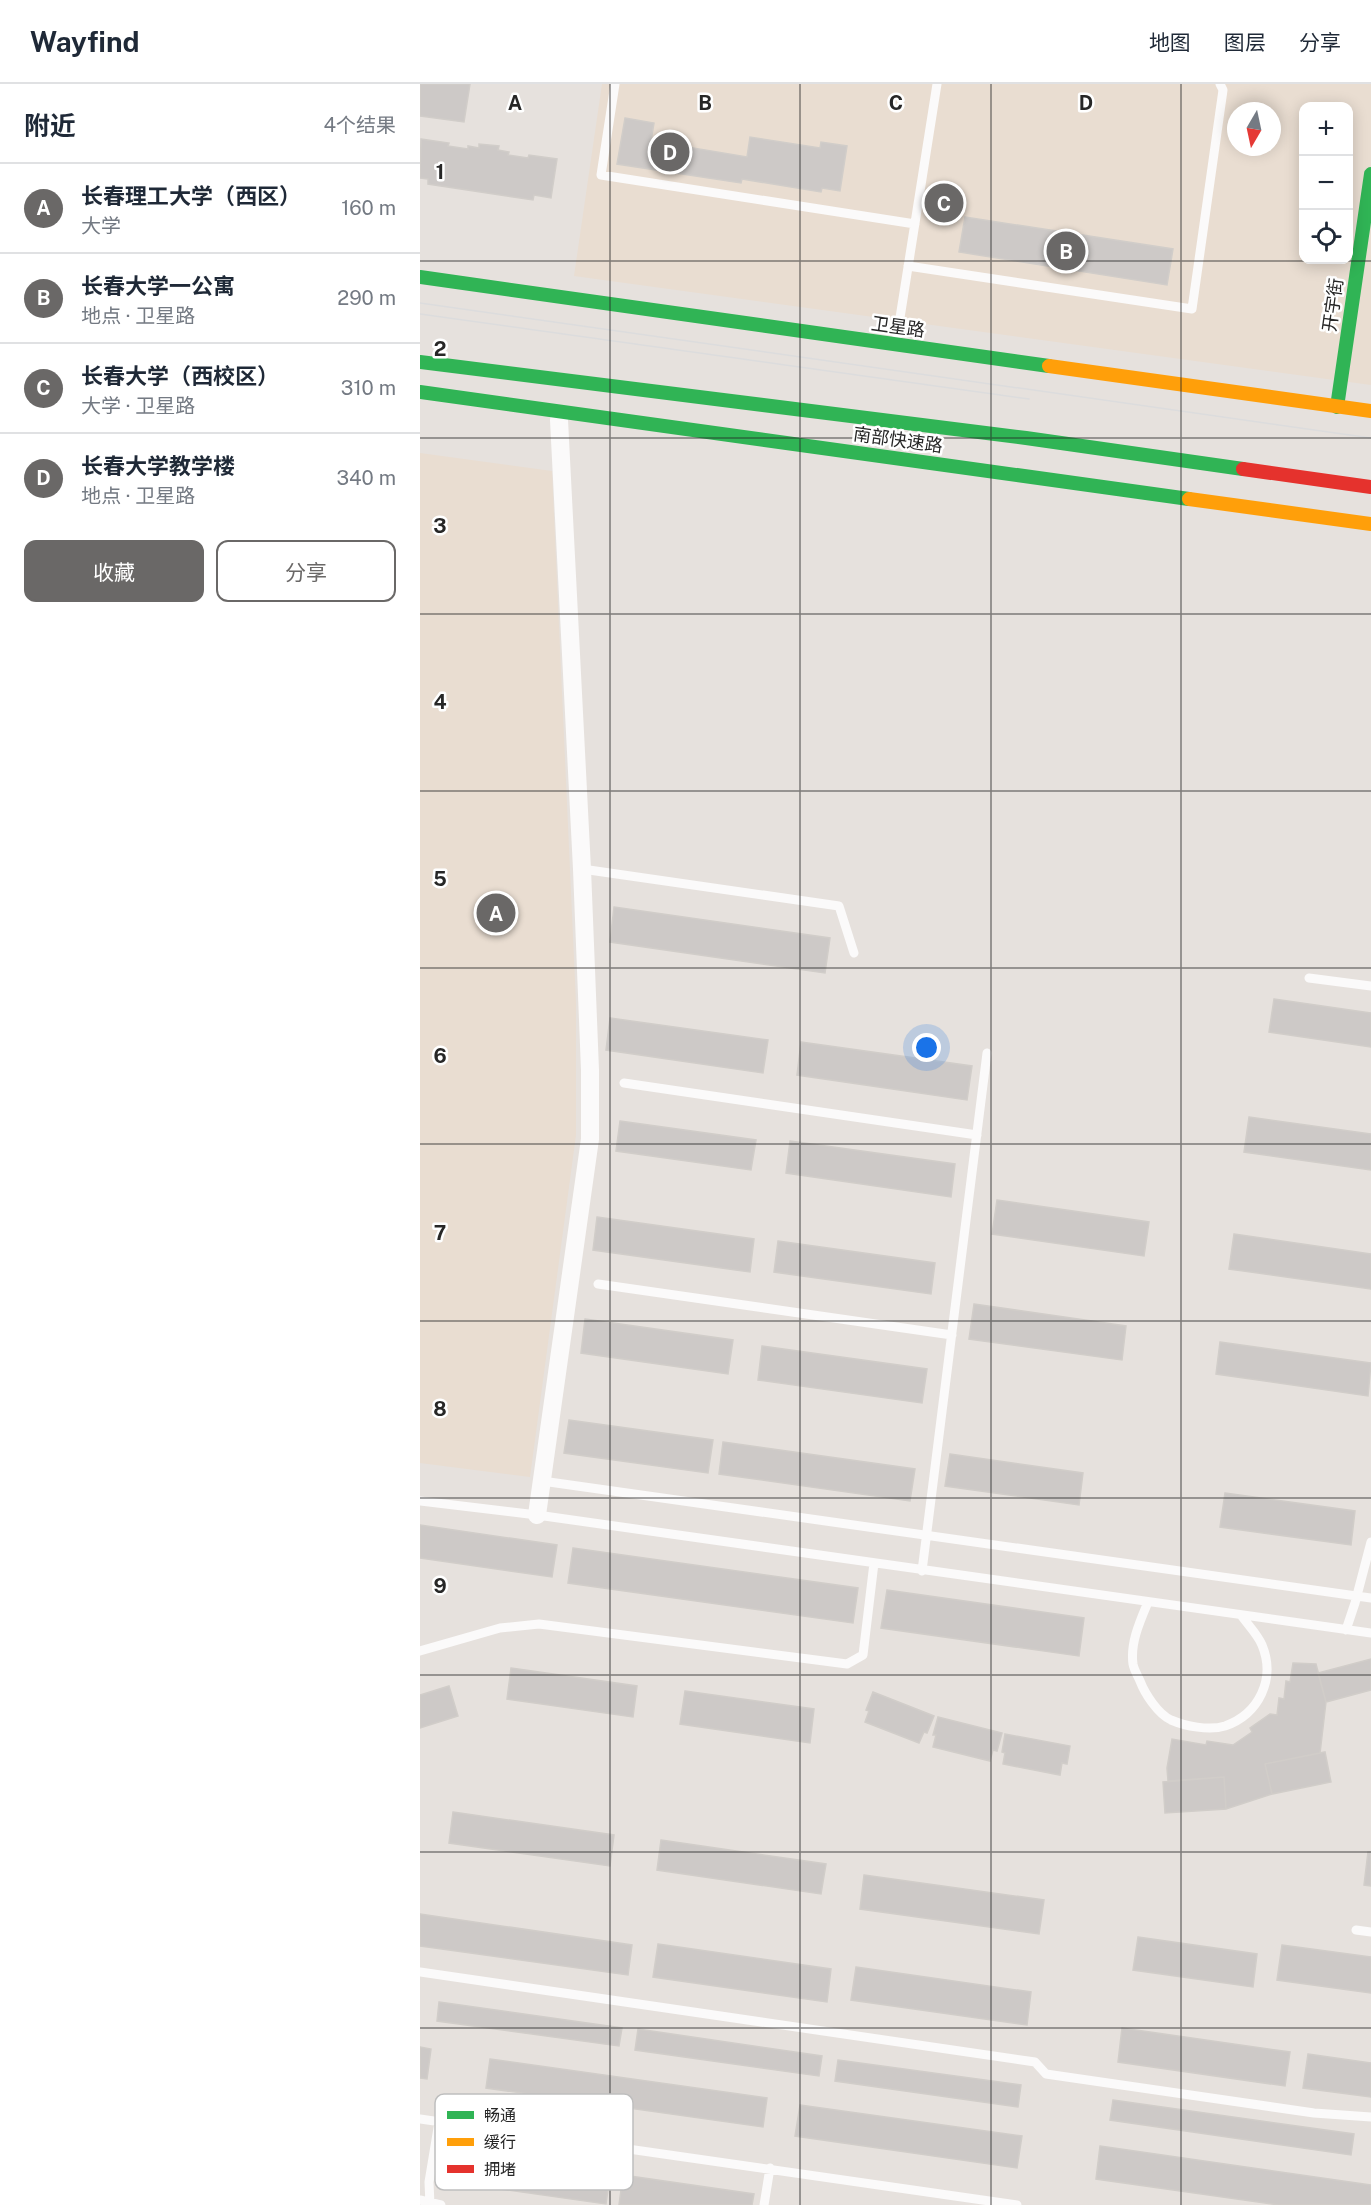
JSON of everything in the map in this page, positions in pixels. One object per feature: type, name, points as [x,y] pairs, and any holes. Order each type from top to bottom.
[{"type":"main road","name":"开宇街","points":[[1337,407],[1371,174]]},
{"type":"main road","name":"卫星路","points":[[420,277],[1371,411]]},
{"type":"main road","name":"南部快速路","points":[[420,362],[1026,438],[1371,487]]},
{"type":"main road","name":"南部快速路","points":[[420,392],[1371,524]]},
{"type":"main road","points":[[1026,438],[1276,460]]},
{"type":"street","points":[[537,1515],[590,1139],[590,1070],[582,869],[559,420]]},
{"type":"lane","points":[[615,84],[601,175],[915,224]]},
{"type":"lane","points":[[896,345],[937,84]]},
{"type":"lane","points":[[908,266],[1192,309],[1223,90],[1221,84]]},
{"type":"lane","points":[[582,869],[839,906],[854,953]]},
{"type":"lane","points":[[1310,978],[1371,986]]},
{"type":"lane","points":[[922,1571],[987,1053]]},
{"type":"lane","points":[[624,1083],[977,1135]]},
{"type":"lane","points":[[598,1284],[952,1335]]},
{"type":"lane","points":[[542,1481],[1371,1598]]},
{"type":"lane","points":[[420,1501],[537,1515],[1371,1633]]},
{"type":"lane","points":[[1346,1630],[1371,1542]]},
{"type":"lane","points":[[420,1651],[500,1628],[539,1624],[847,1664],[863,1655],[874,1563]]},
{"type":"lane","points":[[1148,1602],[1136,1633],[1133,1664],[1146,1697],[1169,1719],[1204,1728],[1223,1726],[1242,1717],[1260,1700],[1267,1682],[1268,1664],[1262,1643],[1241,1615]]},
{"type":"lane","points":[[1356,1930],[1371,1932]]},
{"type":"lane","points":[[420,1971],[1035,2062],[1046,2074],[1314,2113],[1371,2117]]},
{"type":"lane","points":[[420,2119],[435,2121]]},
{"type":"lane","points":[[430,2204],[429,2182],[435,2146]]},
{"type":"lane","points":[[633,2149],[1017,2205]]},
{"type":"lane","points":[[764,2205],[770,2168]]},
{"type":"lane","points":[[420,2200],[441,2205]]},
{"type":"shaded area","points":[[602,84],[1371,84],[1371,385],[574,276]]},
{"type":"shaded area","points":[[420,453],[552,471],[576,1003],[576,1135],[530,1477],[420,1463]]},
{"type":"building","points":[[420,84],[470,84],[464,122],[420,116]]},
{"type":"building","points":[[625,118],[654,123],[651,141],[747,157],[750,137],[820,148],[821,142],[847,146],[840,191],[822,188],[821,192],[742,179],[741,183],[617,164]]},
{"type":"building","points":[[421,139],[449,143],[448,146],[468,149],[468,146],[479,148],[479,144],[499,146],[498,150],[509,152],[508,155],[557,159],[551,198],[534,195],[533,200],[428,184],[428,179],[420,178]]},
{"type":"building","points":[[965,217],[1173,249],[1167,285],[959,252]]},
{"type":"building","points":[[614,907],[830,938],[825,973],[610,942]]},
{"type":"building","points":[[1274,999],[1371,1013],[1371,1047],[1269,1032]]},
{"type":"building","points":[[610,1018],[768,1040],[763,1073],[606,1050]]},
{"type":"building","points":[[801,1042],[972,1066],[967,1100],[797,1075]]},
{"type":"building","points":[[1249,1117],[1371,1134],[1371,1170],[1244,1152]]},
{"type":"building","points":[[620,1121],[756,1140],[751,1170],[616,1151]]},
{"type":"building","points":[[790,1141],[955,1164],[951,1197],[786,1173]]},
{"type":"building","points":[[997,1200],[1149,1222],[1144,1256],[992,1234]]},
{"type":"building","points":[[597,1217],[754,1239],[750,1272],[593,1250]]},
{"type":"building","points":[[1234,1234],[1371,1254],[1371,1289],[1229,1269]]},
{"type":"building","points":[[778,1241],[935,1263],[931,1294],[774,1272]]},
{"type":"building","points":[[974,1304],[1126,1326],[1122,1360],[969,1339]]},
{"type":"building","points":[[585,1319],[733,1340],[728,1374],[581,1353]]},
{"type":"building","points":[[1220,1342],[1371,1363],[1368,1396],[1216,1374]]},
{"type":"building","points":[[762,1346],[927,1369],[922,1403],[758,1380]]},
{"type":"building","points":[[569,1420],[713,1440],[708,1473],[564,1453]]},
{"type":"building","points":[[723,1442],[915,1469],[910,1501],[719,1474]]},
{"type":"building","points":[[950,1454],[1083,1473],[1079,1505],[945,1486]]},
{"type":"building","points":[[1225,1493],[1355,1511],[1351,1545],[1220,1527]]},
{"type":"building","points":[[420,1525],[557,1545],[552,1577],[420,1558]]},
{"type":"building","points":[[573,1548],[858,1588],[853,1623],[568,1583]]},
{"type":"building","points":[[887,1590],[1084,1618],[1079,1656],[881,1628]]},
{"type":"building","points":[[1371,1659],[1371,1690],[1326,1702],[1318,1673]]},
{"type":"building","points":[[1293,1663],[1316,1664],[1326,1702],[1320,1753],[1265,1764],[1272,1794],[1226,1809],[1224,1777],[1168,1781],[1167,1768],[1172,1739],[1206,1745],[1207,1741],[1233,1745],[1252,1732],[1250,1728],[1270,1714],[1277,1715],[1279,1698],[1284,1699],[1286,1681],[1290,1682]]},
{"type":"building","points":[[511,1668],[637,1686],[633,1717],[507,1699]]},
{"type":"building","points":[[449,1686],[458,1716],[420,1728],[420,1695]]},
{"type":"building","points":[[685,1691],[814,1709],[810,1743],[680,1724]]},
{"type":"building","points":[[873,1692],[934,1716],[927,1733],[924,1732],[919,1743],[865,1722],[869,1711],[866,1710]]},
{"type":"building","points":[[938,1717],[1002,1733],[997,1751],[993,1750],[990,1761],[933,1747],[936,1735],[933,1735]]},
{"type":"building","points":[[1005,1734],[1070,1746],[1067,1764],[1062,1763],[1060,1775],[1003,1764]]},
{"type":"building","points":[[1325,1752],[1331,1782],[1272,1794],[1265,1764]]},
{"type":"building","points":[[1224,1777],[1226,1809],[1165,1813],[1163,1782]]},
{"type":"building","points":[[453,1812],[614,1835],[610,1866],[449,1843]]},
{"type":"building","points":[[661,1840],[826,1864],[821,1894],[657,1870]]},
{"type":"building","points":[[1368,1852],[1371,1852],[1371,1886],[1364,1885]]},
{"type":"building","points":[[864,1875],[1044,1900],[1039,1934],[860,1909]]},
{"type":"building","points":[[420,1914],[632,1945],[628,1975],[420,1946]]},
{"type":"building","points":[[1138,1937],[1257,1954],[1253,1987],[1133,1970]]},
{"type":"building","points":[[658,1944],[831,1969],[827,2002],[653,1977]]},
{"type":"building","points":[[1282,1945],[1371,1957],[1371,1993],[1277,1980]]},
{"type":"building","points":[[856,1967],[1031,1992],[1027,2025],[851,2000]]},
{"type":"building","points":[[439,2002],[622,2028],[619,2046],[437,2021]]},
{"type":"building","points":[[1122,2028],[1290,2052],[1285,2086],[1118,2062]]},
{"type":"building","points":[[638,2029],[822,2056],[819,2076],[635,2050]]},
{"type":"building","points":[[420,2047],[431,2049],[427,2079],[420,2078]]},
{"type":"building","points":[[1308,2054],[1371,2063],[1371,2097],[1303,2088]]},
{"type":"building","points":[[490,2059],[767,2098],[763,2127],[633,2109],[633,2094],[529,2094],[486,2088]]},
{"type":"building","points":[[838,2060],[1021,2085],[1018,2107],[835,2081]]},
{"type":"building","points":[[1113,2100],[1354,2134],[1351,2155],[1110,2120]]},
{"type":"building","points":[[800,2105],[1022,2136],[1017,2168],[795,2136]]},
{"type":"building","points":[[1100,2146],[1371,2185],[1371,2205],[1279,2205],[1096,2179]]},
{"type":"building","points":[[633,2176],[754,2194],[752,2205],[619,2205],[621,2190],[633,2190]]},
{"type":"building","points":[[507,2190],[608,2190],[606,2204]]},
{"type":"tram line","points":[[420,303],[1371,438]]},
{"type":"tram line","points":[[420,314],[1029,399]]},
{"type":"traffic: fast","points":[[1337,407],[1371,174]]},
{"type":"traffic: fast","points":[[420,277],[1049,366]]},
{"type":"traffic: fast","points":[[420,362],[1026,438],[1243,469]]},
{"type":"traffic: fast","points":[[420,392],[1189,499]]},
{"type":"traffic: slow","points":[[1049,366],[1371,411]]},
{"type":"traffic: slow","points":[[1189,499],[1371,524]]},
{"type":"traffic: jam","points":[[1243,469],[1371,487]]},
{"type":"place","name":"长春大学教学楼","points":[[670,152]]},
{"type":"place","name":"长春大学（西校区）","points":[[944,203]]},
{"type":"place","name":"长春大学一公寓","points":[[1066,251]]},
{"type":"place","name":"长春理工大学（西区）","points":[[496,913]]}]
